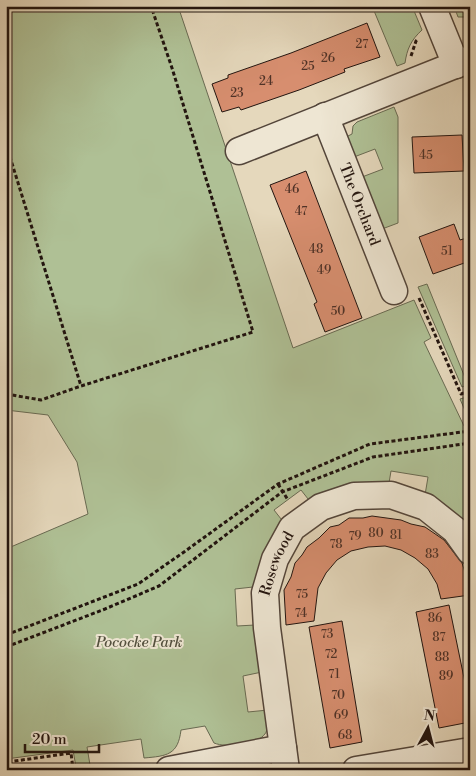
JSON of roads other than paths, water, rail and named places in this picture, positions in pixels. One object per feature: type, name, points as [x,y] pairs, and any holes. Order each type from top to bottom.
[{"type":"street","points":[[239,151],[463,62],[432,6]]},
{"type":"street","name":"The Orchard","points":[[325,116],[403,293]]},
{"type":"street","name":"Rosewood","points":[[169,770],[284,759],[266,628],[265,593],[275,559],[292,528],[321,507],[354,496],[391,495],[426,507],[455,530],[470,551]]},
{"type":"street","points":[[356,770],[470,752]]},
{"type":"park label","name":"Pococke Park","points":[[139,642]]}]
